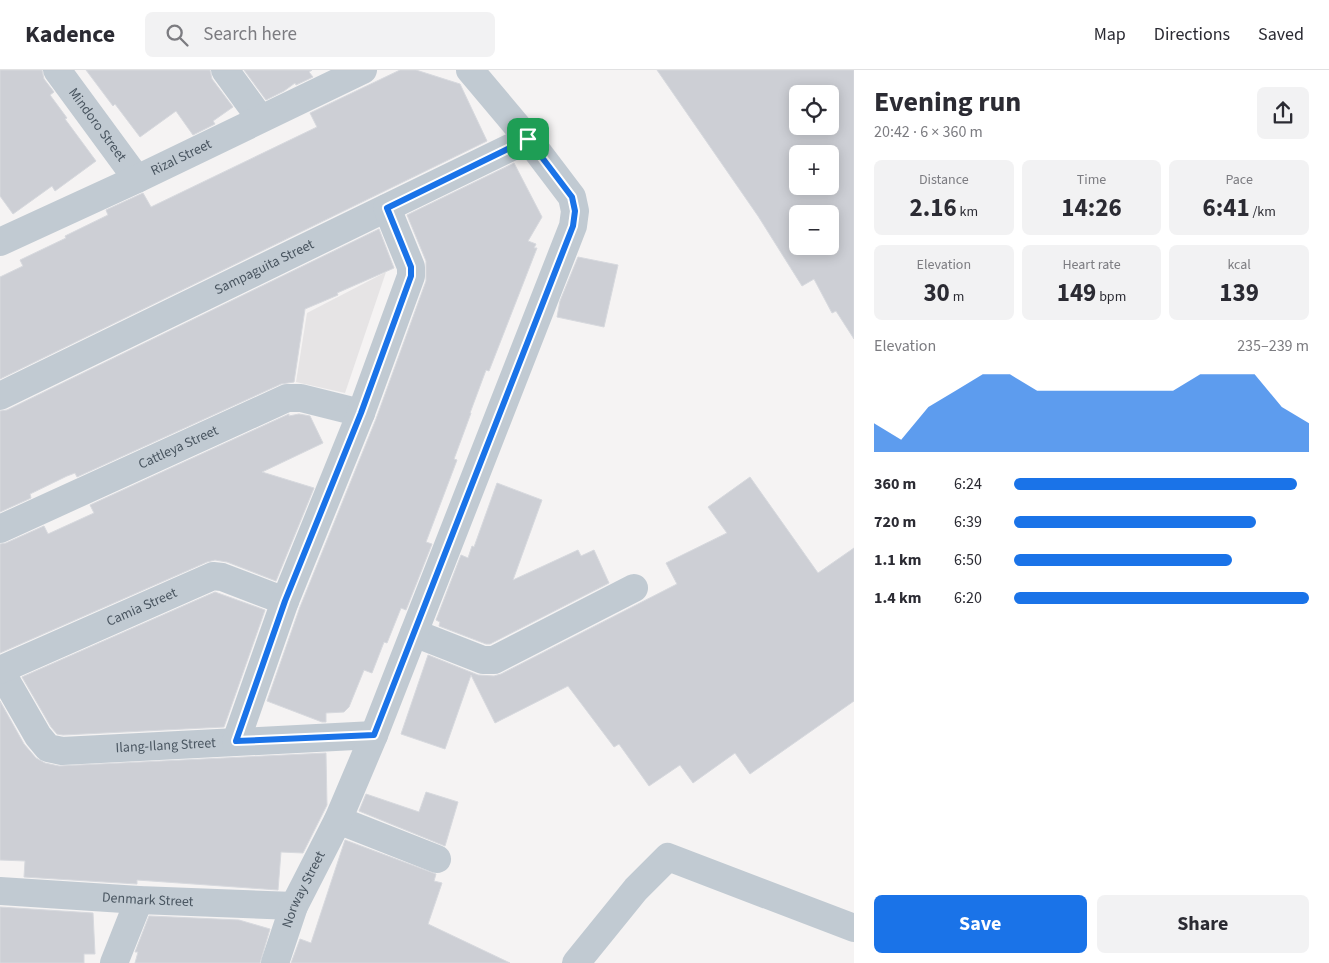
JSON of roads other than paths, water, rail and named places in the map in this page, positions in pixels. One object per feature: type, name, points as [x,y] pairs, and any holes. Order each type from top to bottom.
[{"type":"street","name":"Mindoro Street","points":[[57,70],[137,180]]},
{"type":"street","points":[[225,70],[260,118]]},
{"type":"street","name":"Rizal Street","points":[[4,234],[137,180],[260,118],[363,70]]},
{"type":"street","points":[[470,70],[528,139]]},
{"type":"street","name":"Sampaguita Street","points":[[0,396],[528,139]]},
{"type":"street","name":"Norway Street","points":[[275,963],[294,906],[338,820],[374,735],[573,226],[575,211],[572,197],[528,139]]},
{"type":"street","points":[[236,741],[285,601],[361,413],[411,276],[411,267],[387,208]]},
{"type":"street","name":"Cattleya Street","points":[[0,529],[287,398],[301,398],[361,413]]},
{"type":"street","name":"Camia Street","points":[[0,670],[213,576],[222,577],[285,601]]},
{"type":"street","points":[[414,633],[483,660],[494,660],[634,588]]},
{"type":"street","name":"Ilang-Ilang Street","points":[[0,670],[38,736],[48,748],[62,751],[374,735]]},
{"type":"street","points":[[338,820],[438,859]]},
{"type":"street","points":[[576,963],[636,889],[668,857],[854,928]]},
{"type":"street","name":"Denmark Street","points":[[0,892],[294,906]]},
{"type":"street","points":[[114,963],[139,900]]}]
